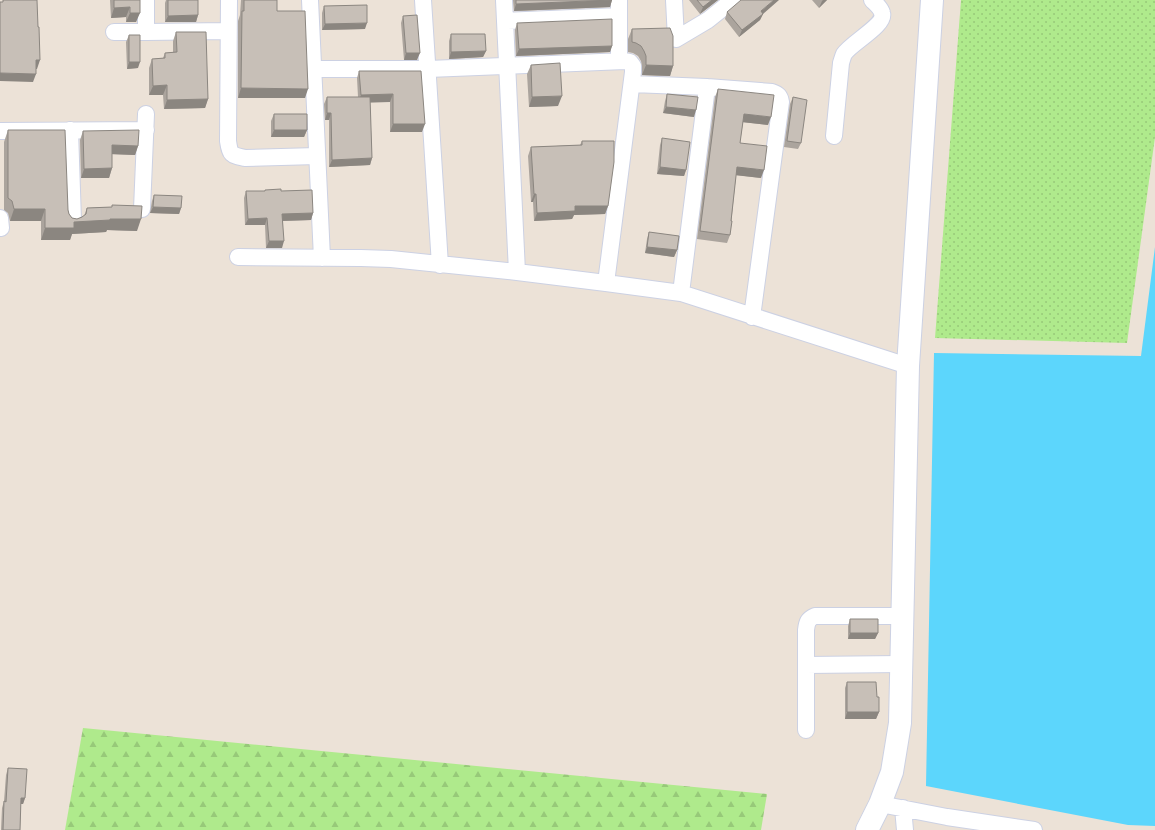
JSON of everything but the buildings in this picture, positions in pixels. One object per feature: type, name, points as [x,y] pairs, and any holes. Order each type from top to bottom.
[{"type":"main road","points":[[867,830],[880,804],[892,772],[900,722],[908,366],[932,0]]},
{"type":"street","points":[[146,0],[146,32]]},
{"type":"street","points":[[229,0],[228,141],[230,151],[235,156],[245,158],[317,156]]},
{"type":"street","points":[[310,0],[322,258]]},
{"type":"street","points":[[423,0],[440,265]]},
{"type":"street","points":[[504,0],[517,272]]},
{"type":"street","points":[[619,0],[619,62]]},
{"type":"street","points":[[674,0],[676,39],[708,20],[733,0]]},
{"type":"street","points":[[834,136],[843,55],[849,48],[879,24],[882,18],[882,13],[872,0]]},
{"type":"street","points":[[505,21],[619,16]]},
{"type":"street","points":[[114,32],[228,31]]},
{"type":"street","points":[[313,69],[428,69],[630,62],[633,66],[632,84],[606,283]]},
{"type":"street","points":[[632,84],[707,87],[772,92],[777,93],[780,96],[781,102],[752,317]]},
{"type":"street","points":[[681,294],[707,87]]},
{"type":"street","points":[[0,131],[70,130],[146,122],[142,209]]},
{"type":"street","points":[[70,130],[73,221]]},
{"type":"street","points":[[238,257],[391,259],[517,272],[681,294],[908,366]]},
{"type":"street","points":[[806,730],[806,630],[809,619],[815,616],[902,616]]},
{"type":"street","points":[[806,665],[901,664]]},
{"type":"street","points":[[880,804],[947,817],[1034,830]]},
{"type":"street","points":[[903,808],[905,830]]},
{"type":"green space","points":[[961,0],[1155,0],[1155,137],[1127,343],[935,338]]},
{"type":"green space","points":[[83,728],[767,794],[761,830],[65,830]]},
{"type":"water","points":[[1155,247],[1155,826],[1128,825],[926,786],[934,353],[1141,356]]}]
